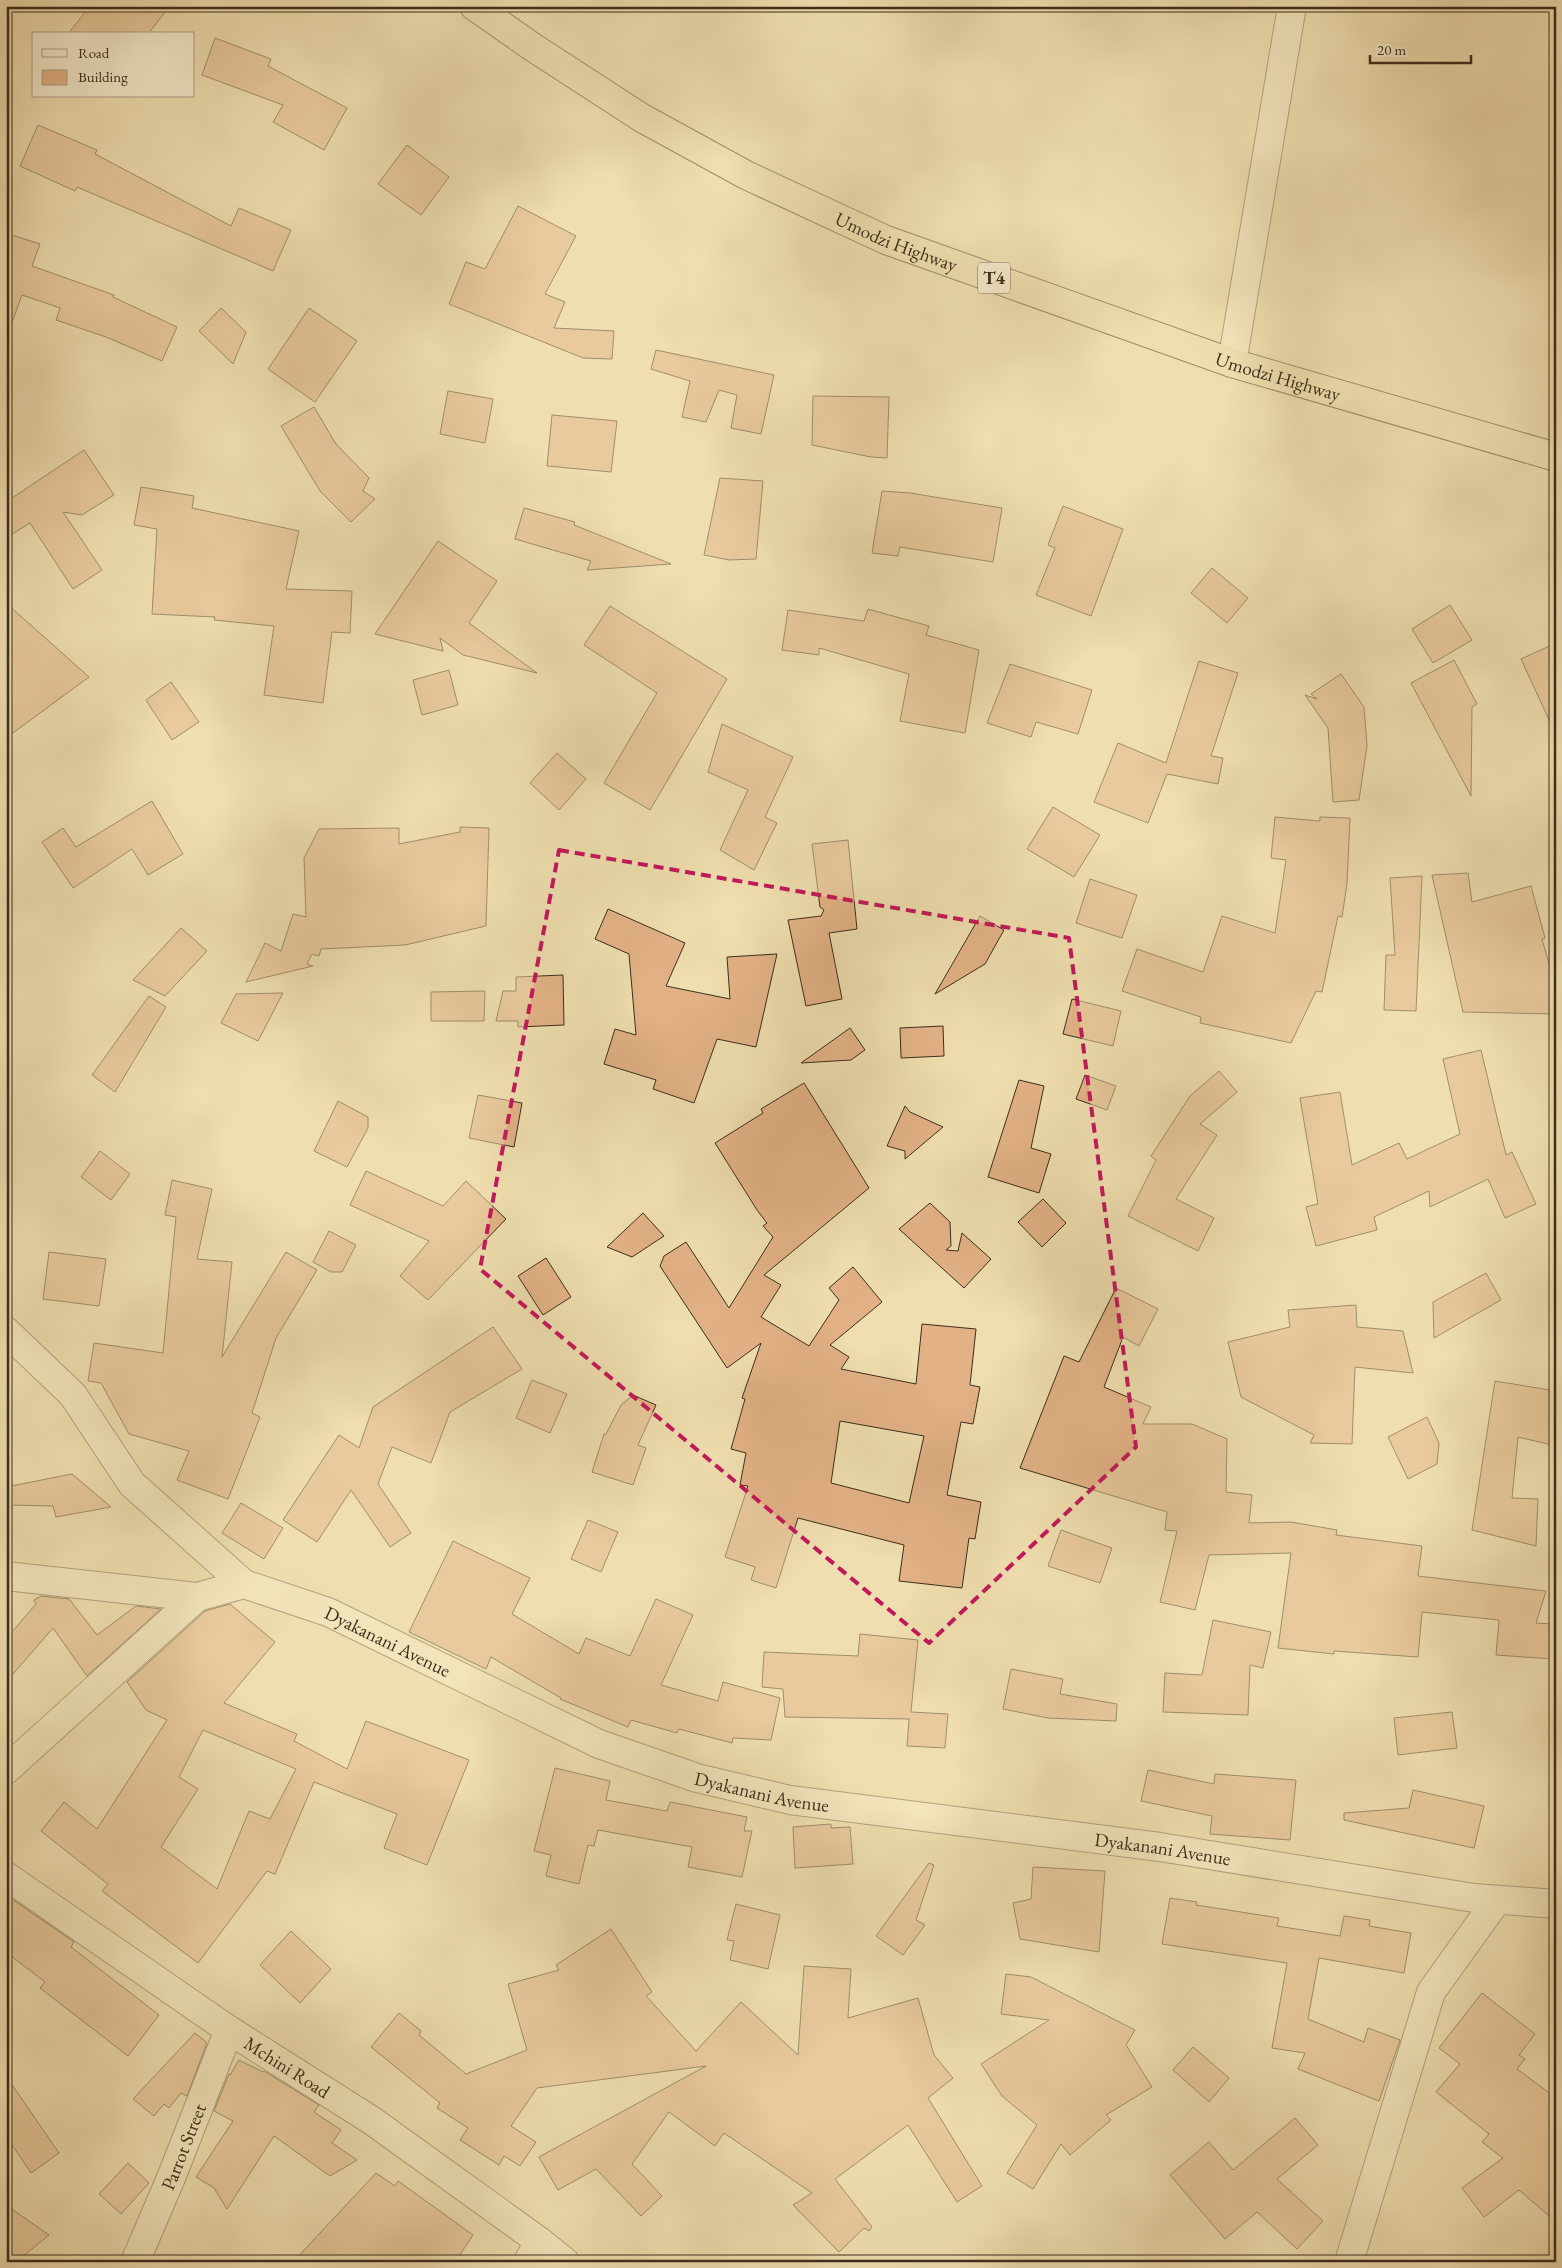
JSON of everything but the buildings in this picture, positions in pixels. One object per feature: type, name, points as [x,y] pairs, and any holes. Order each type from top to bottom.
[{"type":"highway","name":"Umodzi Highway","points":[[474,6],[534,48],[642,118],[746,175],[886,240],[1232,363],[1556,456]]},
{"type":"street","points":[[1232,363],[1292,6]]},
{"type":"street","points":[[6,1331],[73,1395],[132,1484],[244,1584]]},
{"type":"street","points":[[6,1576],[197,1597],[244,1584]]},
{"type":"street","name":"Dyakanani Avenue","points":[[244,1584],[328,1612],[599,1744],[697,1778],[790,1800],[1160,1848],[1474,1898],[1556,1904]]},
{"type":"street","points":[[6,1770],[197,1597]]},
{"type":"street","name":"Mchini Road","points":[[6,1876],[229,2030],[371,2120],[534,2251],[565,2262]]},
{"type":"street","points":[[1349,2262],[1431,1992],[1497,1900]]},
{"type":"street","name":"Parrot Street","points":[[134,2262],[171,2178],[229,2030]]},
{"type":"highlighted area","points":[[559,850],[1069,938],[1136,1447],[929,1643],[480,1269]]}]
